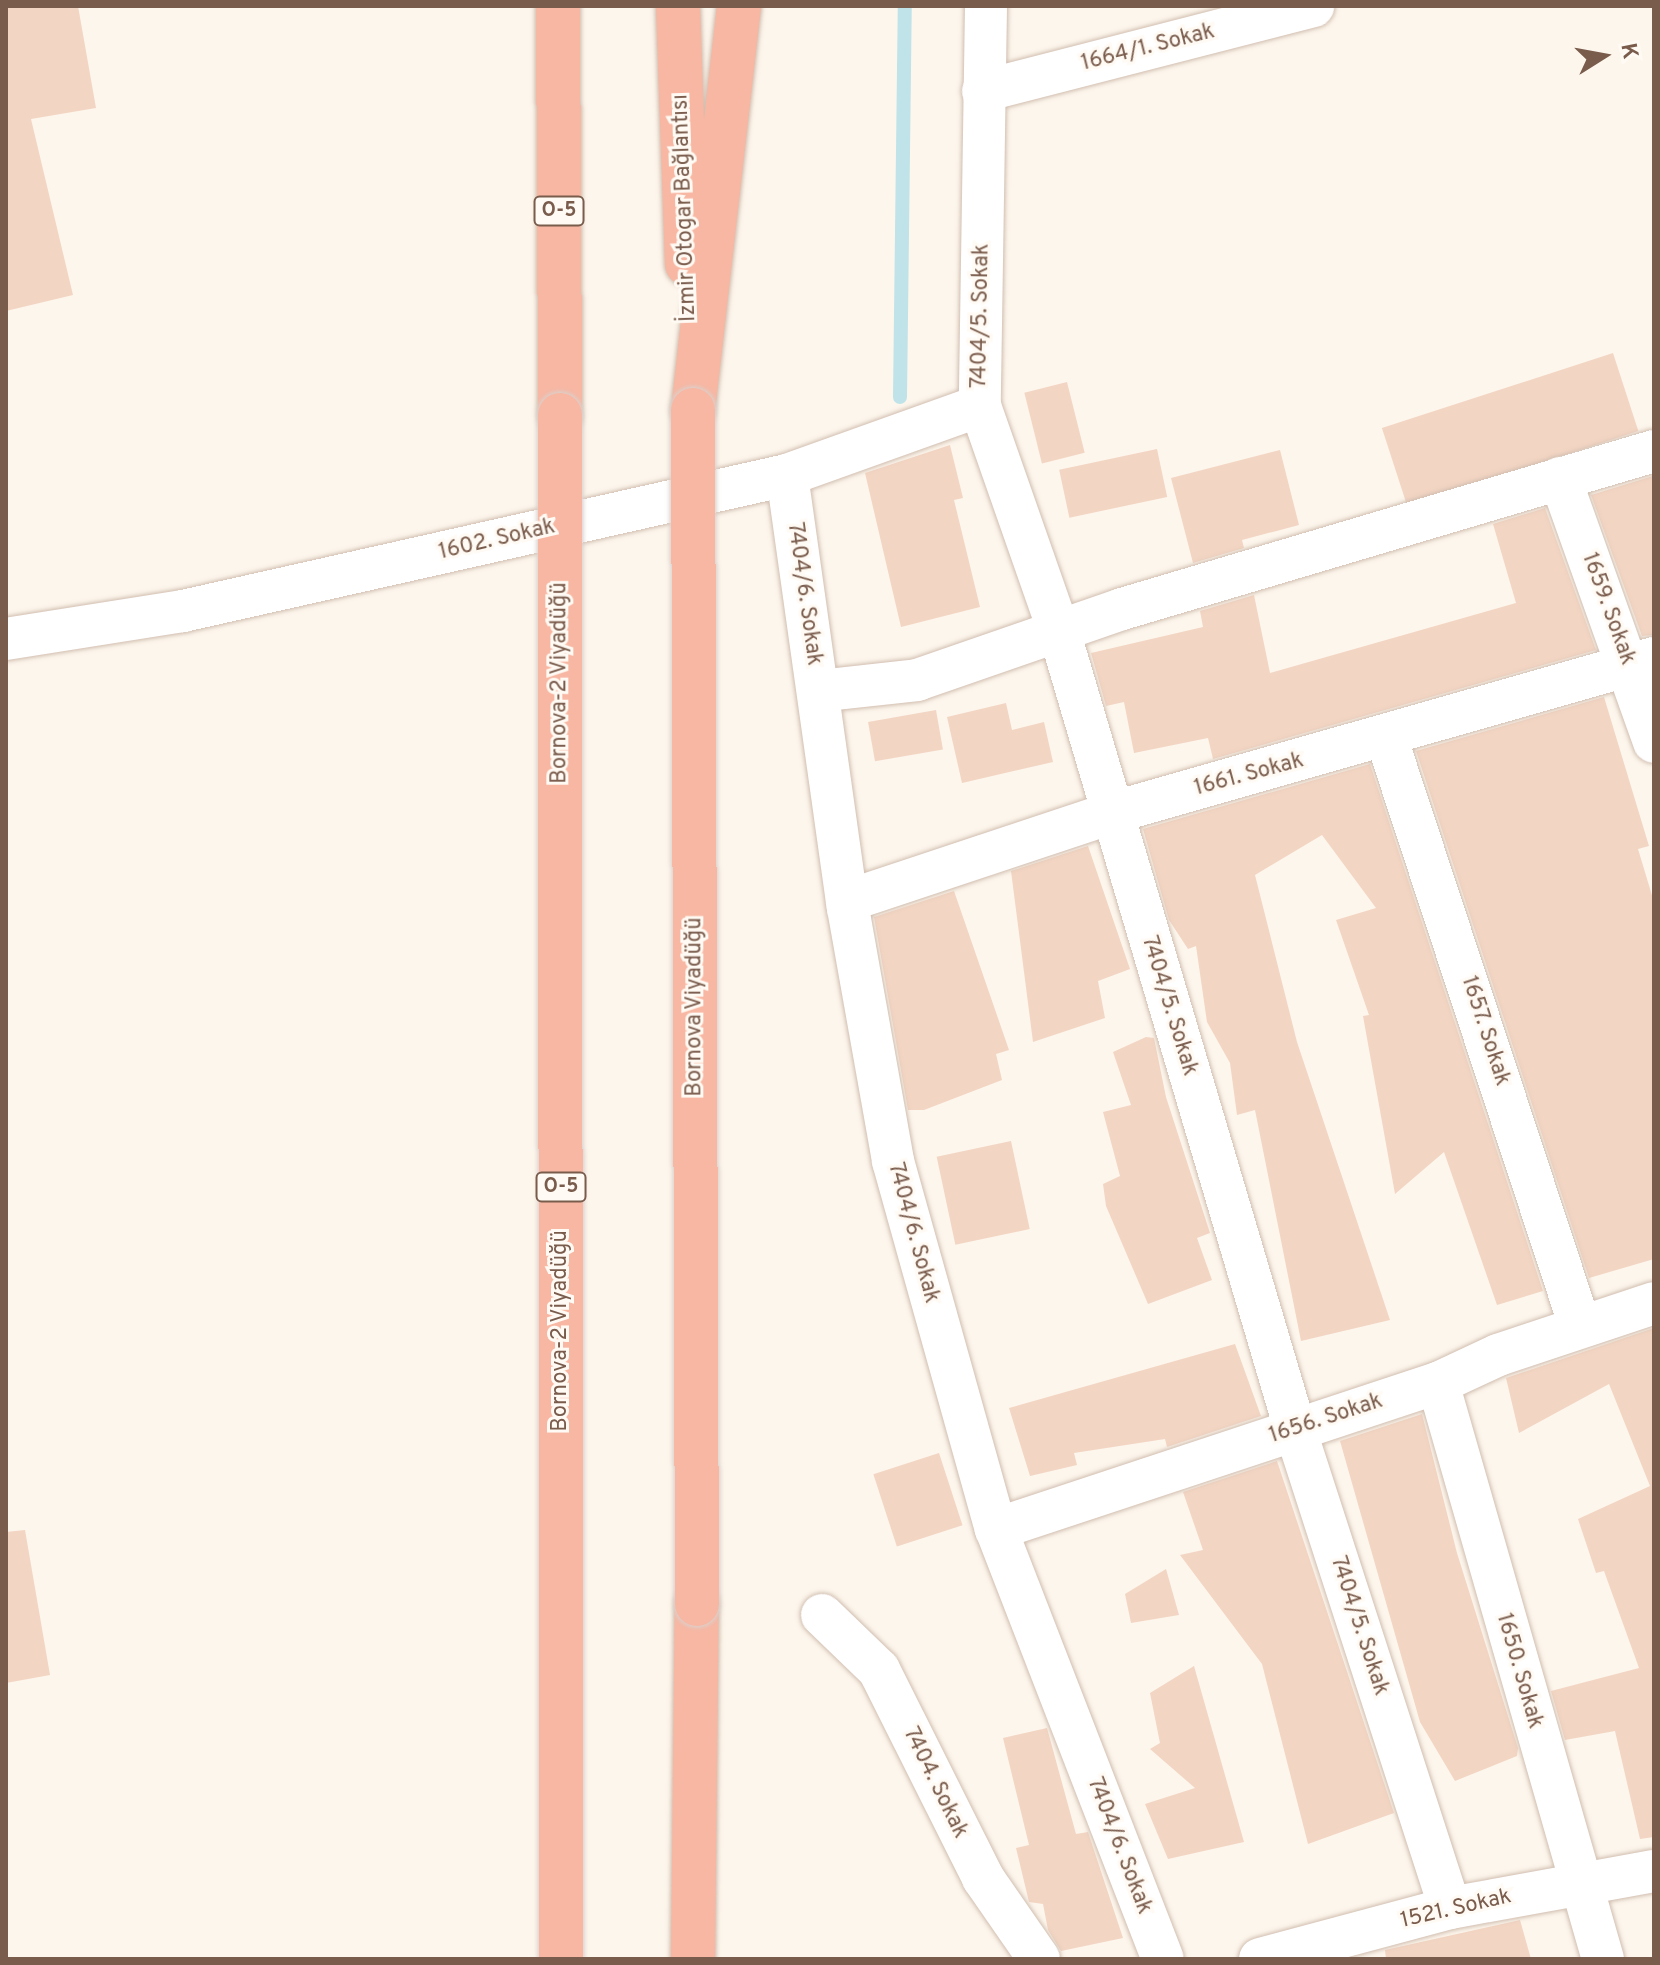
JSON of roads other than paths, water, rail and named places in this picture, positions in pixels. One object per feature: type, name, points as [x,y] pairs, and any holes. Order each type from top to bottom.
[{"type":"highway","name":"Bornova-2 Viyadüğü","points":[[558,6],[561,1959]]},
{"type":"highway","name":"İzmir Otogar Bağlantısı","points":[[678,6],[693,410]]},
{"type":"highway","points":[[693,410],[739,6]]},
{"type":"highway","name":"Bornova Viyadüğü","points":[[693,410],[697,1604],[693,1959]]},
{"type":"street","name":"7404/5. Sokak","points":[[986,6],[980,406],[1059,631],[1295,1429],[1450,1908]]},
{"type":"street","name":"1664/1. Sokak","points":[[983,91],[1313,6]]},
{"type":"street","name":"1602. Sokak","points":[[6,639],[183,611],[787,475],[980,406]]},
{"type":"street","points":[[818,691],[917,680],[1059,631],[1654,451]]},
{"type":"street","name":"7404/6. Sokak","points":[[787,475],[847,901],[883,1119],[996,1529],[1163,1959]]},
{"type":"street","name":"1659. Sokak","points":[[1560,478],[1642,662],[1654,742]]},
{"type":"street","name":"1661. Sokak","points":[[847,901],[1111,813],[1642,662]]},
{"type":"street","name":"1657. Sokak","points":[[1386,737],[1580,1326]]},
{"type":"street","name":"1656. Sokak","points":[[996,1529],[1438,1383],[1580,1326],[1654,1303]]},
{"type":"street","name":"1650. Sokak","points":[[1438,1383],[1578,1882],[1603,1959]]},
{"type":"street","name":"7404. Sokak","points":[[822,1615],[879,1670],[983,1878],[1039,1959]]},
{"type":"street","name":"1521. Sokak","points":[[1260,1959],[1450,1908],[1578,1882],[1654,1871]]},
{"type":"waterway","points":[[900,397],[905,6]]}]
